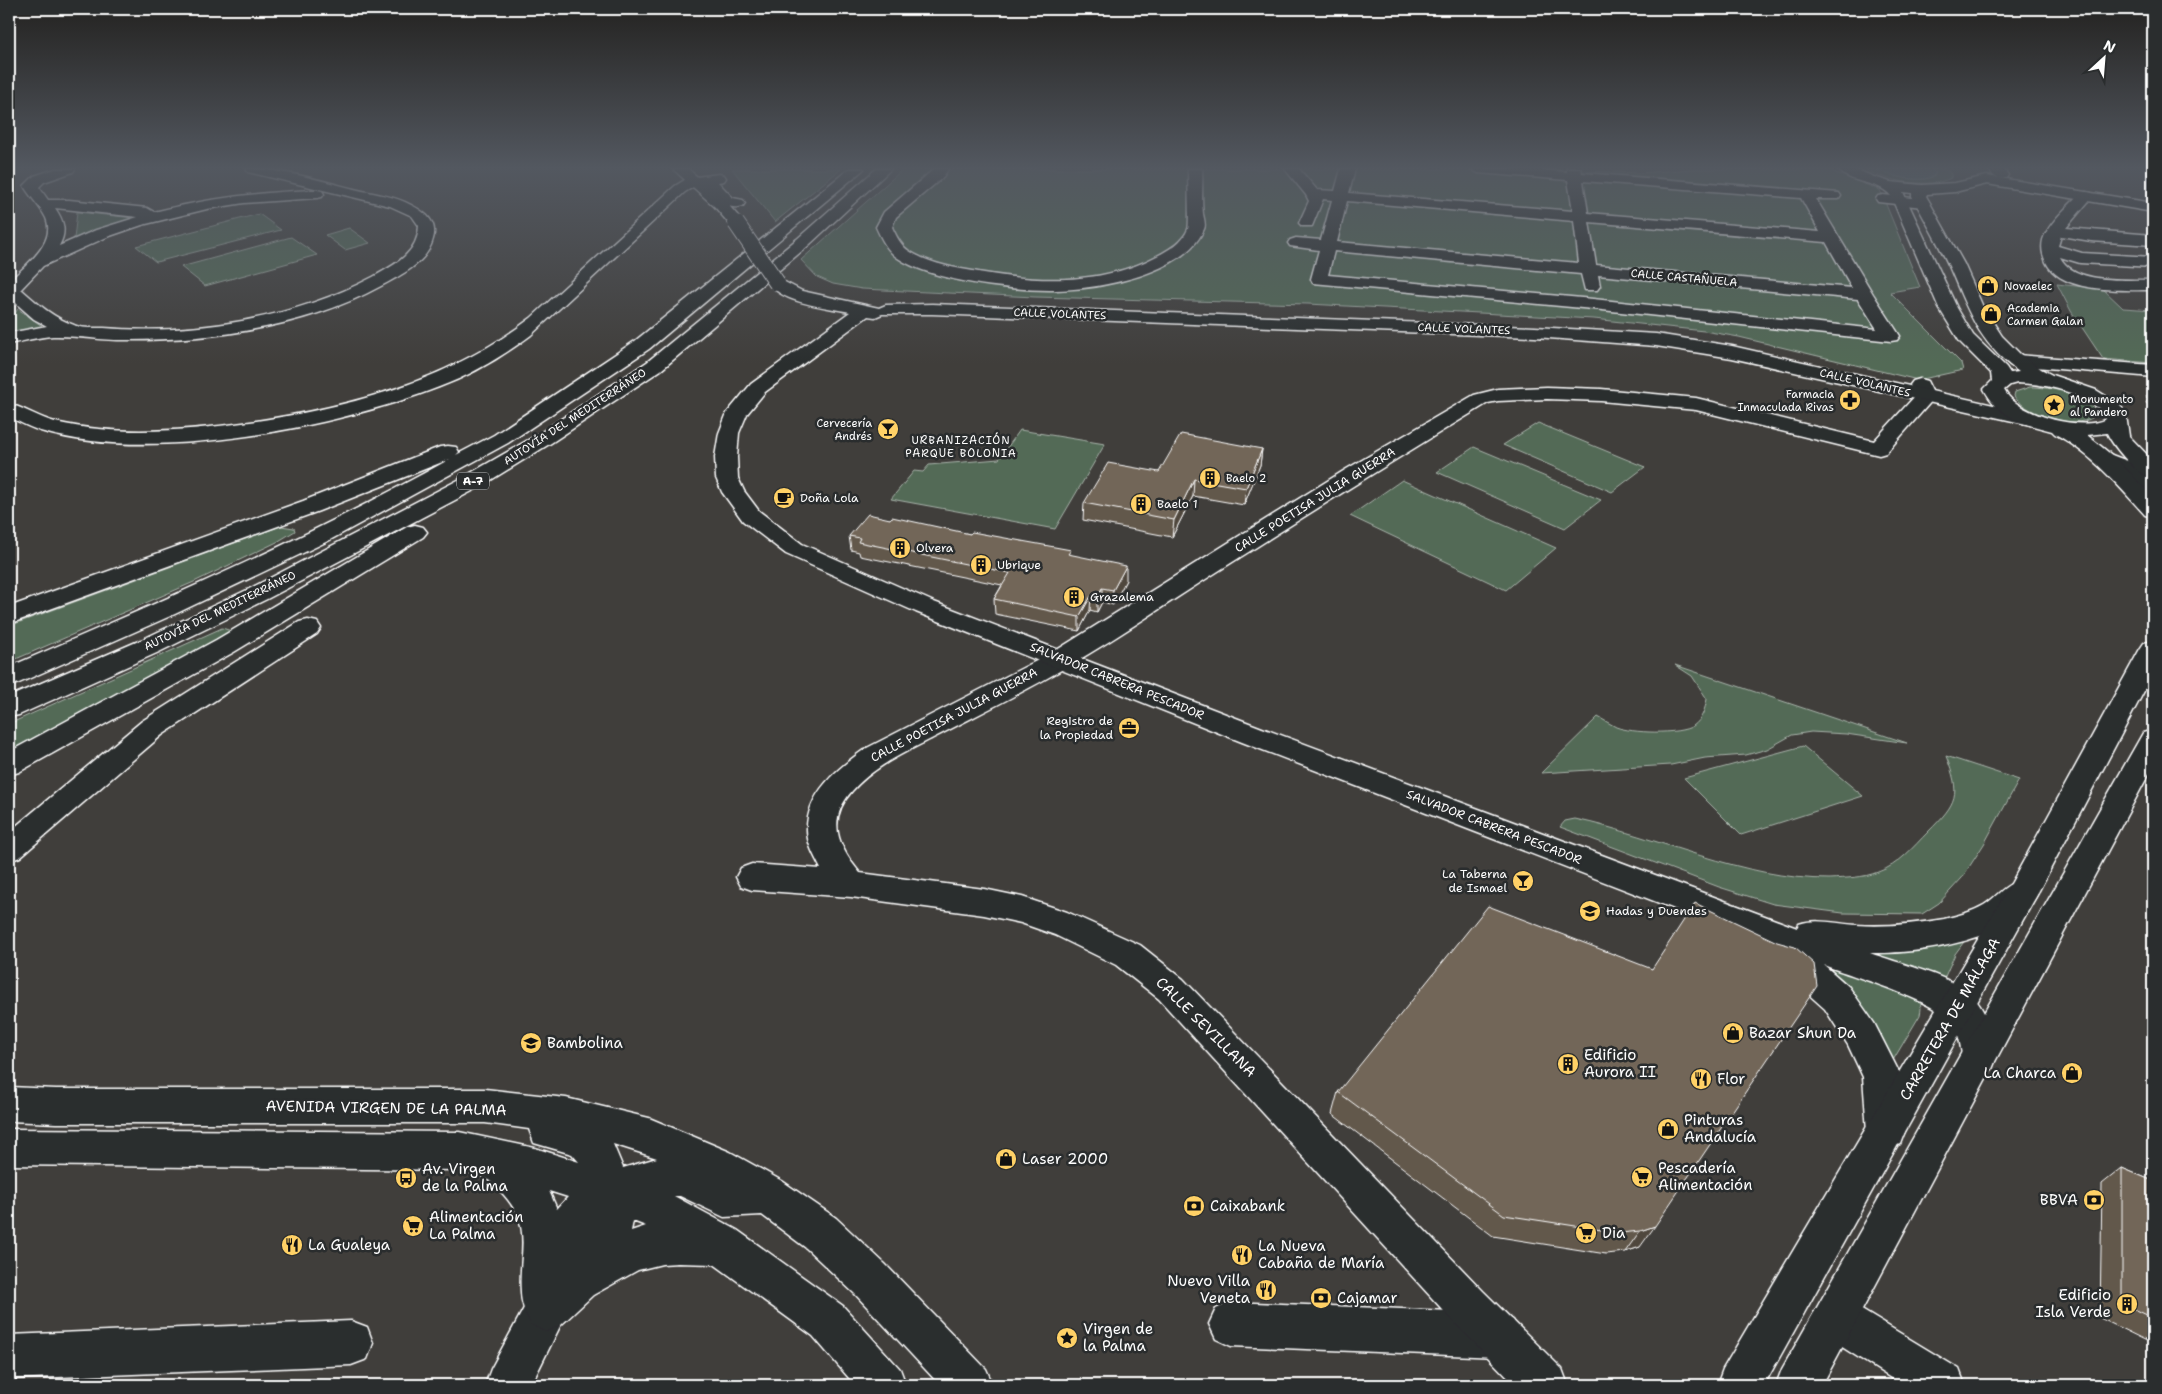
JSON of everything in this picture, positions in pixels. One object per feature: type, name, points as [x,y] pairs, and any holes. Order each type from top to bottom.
[{"type":"main road","points":[[56,234],[49,250],[10,291],[40,315],[67,329]]},
{"type":"main road","points":[[35,264],[73,244],[98,234]]},
{"type":"main road","points":[[9,339],[31,333],[67,329],[126,335],[208,330],[285,315],[344,297],[399,269],[411,260],[426,242],[428,234]]},
{"type":"main road","points":[[9,410],[44,426],[81,434],[122,438],[182,435],[270,425],[378,402],[463,369],[516,339],[631,234]]},
{"type":"main road","name":"CALLE VOLANTES","points":[[755,234],[787,277],[783,289],[796,295],[932,309],[1323,318],[1590,320],[1891,336],[1864,294]]},
{"type":"main road","name":"AUTOVÍA DEL MEDITERRÁNEO","points":[[9,677],[166,609],[320,536],[501,439],[642,344],[777,234]]},
{"type":"main road","name":"AUTOVÍA DEL MEDITERRÁNEO","points":[[9,708],[159,641],[370,537],[470,483],[595,406],[654,366],[812,234]]},
{"type":"main road","points":[[887,234],[890,241],[904,254],[930,266],[965,275],[1056,285],[1102,280],[1142,270],[1174,255],[1201,234]]},
{"type":"main road","points":[[1329,246],[1332,234]]},
{"type":"main road","points":[[1583,234],[1588,270],[1590,320]]},
{"type":"main road","points":[[1787,234],[1832,238]]},
{"type":"main road","points":[[1830,234],[1864,294]]},
{"type":"main road","points":[[1915,234],[1948,308],[1966,338],[1999,371],[2002,377],[1994,390],[1995,395],[2000,401],[2008,408],[2078,438],[2108,460],[2153,510]]},
{"type":"main road","points":[[1942,234],[1975,308],[1993,337],[2017,361],[2050,381],[2091,394],[2105,402]]},
{"type":"main road","points":[[2053,234],[2050,240],[2050,248],[2054,265],[2062,274],[2092,282],[2153,286]]},
{"type":"main road","points":[[2077,234],[2153,240]]},
{"type":"main road","name":"CALLE CASTAÑUELA","points":[[1296,243],[1864,294]]},
{"type":"main road","name":"CALLE VOLANTES","points":[[1329,246],[1319,279],[1590,320],[1656,340],[1732,352],[1922,391],[2043,422]]},
{"type":"main road","points":[[2050,248],[2080,258],[2153,262]]},
{"type":"main road","name":"SALVADOR CABRERA PESCADOR","points":[[873,304],[769,378],[742,405],[727,440],[727,478],[734,492],[746,510],[761,525],[794,549],[925,607],[1252,735],[1751,925],[1932,990],[1957,1004],[1970,1022],[1978,1040],[1979,1057]]},
{"type":"main road","points":[[2017,361],[2153,371]]},
{"type":"main road","points":[[2050,381],[2071,371],[2102,367]]},
{"type":"main road","points":[[2102,367],[2086,373],[2084,378],[2087,385],[2115,410],[2117,417],[2115,423],[2119,436],[2149,468]]},
{"type":"main road","name":"CALLE VOLANTES","points":[[1922,391],[1971,392],[2020,378],[2050,381]]},
{"type":"main road","name":"CALLE POETISA JULIA GUERRA","points":[[852,884],[830,860],[823,835],[822,822],[826,804],[846,778],[875,756],[1061,659],[1353,475],[1481,399],[1506,394],[1547,393],[1601,395],[1696,404],[1879,449],[1922,391]]},
{"type":"main road","points":[[9,765],[226,646],[536,459],[595,406]]},
{"type":"main road","points":[[9,616],[311,506],[424,462],[549,408]]},
{"type":"main road","points":[[2043,422],[2087,429],[2102,428],[2115,423]]},
{"type":"main road","points":[[2108,460],[2130,470],[2153,495]]},
{"type":"main road","points":[[9,849],[152,728],[308,628]]},
{"type":"main road","name":"CARRETERA DE MÁLAGA","points":[[1739,1385],[2023,891],[2153,649]]},
{"type":"main road","points":[[1798,1385],[2153,740]]},
{"type":"main road","name":"CALLE SEVILLANA","points":[[752,877],[852,884],[984,902],[1022,910],[1067,925],[1128,955],[1171,989],[1468,1306],[1546,1385]]},
{"type":"main road","name":"SALVADOR CABRERA PESCADOR","points":[[1751,925],[1843,940],[1904,939],[1960,928],[1993,915],[2023,891]]},
{"type":"main road","name":"SALVADOR CABRERA PESCADOR","points":[[1751,925],[1803,967],[1837,998],[1861,1034],[1882,1076],[1886,1131]]},
{"type":"main road","name":"AVENIDA VIRGEN DE LA PALMA","points":[[9,1104],[56,1106],[485,1106],[605,1124],[649,1136],[716,1164],[768,1195],[821,1234],[870,1278],[970,1385]]},
{"type":"main road","points":[[528,1111],[549,1130],[584,1139],[598,1157],[613,1193]]},
{"type":"main road","points":[[9,1147],[459,1151],[536,1167],[671,1215],[722,1244],[828,1321],[884,1385]]},
{"type":"main road","points":[[495,1159],[521,1182],[533,1202],[543,1228],[555,1286]]},
{"type":"main road","points":[[507,1385],[555,1286],[561,1235],[586,1208],[636,1182],[659,1177],[682,1177],[724,1198],[768,1195]]},
{"type":"main road","points":[[555,1286],[647,1244],[685,1241],[722,1244]]},
{"type":"main road","points":[[1835,1318],[1943,1385]]},
{"type":"main road","points":[[1231,1324],[1498,1335]]},
{"type":"main road","points":[[9,1357],[351,1343]]},
{"type":"green space","points":[[75,234],[88,234],[74,239]]},
{"type":"green space","points":[[182,234],[265,234],[156,262],[136,246]]},
{"type":"green space","points":[[357,234],[370,243],[345,250],[325,235]]},
{"type":"green space","points":[[830,234],[1898,234],[1920,287],[1890,292],[1961,363],[1963,370],[1918,380],[1739,337],[1704,331],[1594,319],[1308,304],[1035,297],[862,289],[833,284],[817,277],[801,260]]},
{"type":"green space","points":[[291,237],[317,255],[205,286],[181,267]]},
{"type":"green space","points":[[2057,284],[2103,289],[2123,308],[2153,310],[2153,363],[2103,359],[2071,311]]},
{"type":"green space","points":[[18,309],[42,326],[9,335],[9,321]]},
{"type":"green space","points":[[2030,387],[2058,390],[2077,396],[2086,401],[2096,414],[2089,419],[2079,422],[2054,419],[2041,415],[2020,403],[2014,396],[2015,392]]},
{"type":"green space","points":[[1538,423],[1645,467],[1612,492],[1503,445]]},
{"type":"green space","points":[[1020,430],[1105,444],[1055,529],[891,499],[914,471],[923,472],[929,465],[999,459]]},
{"type":"green space","points":[[1474,447],[1601,500],[1565,528],[1437,472]]},
{"type":"green space","points":[[1402,480],[1556,548],[1506,590],[1350,516]]},
{"type":"green space","points":[[281,526],[294,528],[295,531],[277,542],[194,582],[9,662],[9,626]]},
{"type":"green space","points":[[222,628],[235,632],[95,713],[9,756],[9,724]]},
{"type":"green space","points":[[1675,665],[1907,743],[1846,734],[1811,732],[1792,735],[1767,749],[1746,755],[1705,758],[1671,765],[1541,773],[1598,717],[1616,727],[1643,732],[1677,731],[1696,724],[1703,714],[1707,699],[1692,676]]},
{"type":"green space","points":[[1803,746],[1863,796],[1741,835],[1684,778]]},
{"type":"green space","points":[[1946,756],[2019,780],[1984,844],[1962,878],[1939,903],[1922,914],[1843,913],[1773,904],[1719,887],[1560,827],[1565,821],[1575,819],[1732,865],[1796,877],[1829,879],[1872,874],[1893,865],[1946,813],[1954,797],[1955,789]]},
{"type":"green space","points":[[1966,939],[1955,954],[1942,983],[1839,946]]},
{"type":"green space","points":[[1799,955],[1917,998],[1921,1009],[1920,1015],[1889,1067]]},
{"type":"building","points":[[1181,434],[1262,449],[1246,488],[1194,479],[1174,520],[1084,503],[1108,463],[1159,472]]},
{"type":"building","points":[[868,514],[890,519],[892,517],[970,534],[972,532],[1071,550],[1068,554],[1126,566],[1113,590],[1102,588],[1097,597],[1091,596],[1079,617],[994,599],[1010,573],[858,542],[860,538],[849,536]]},
{"type":"building","name":"Edificio Aurora II","points":[[1695,903],[1777,942],[1795,947],[1814,964],[1817,986],[1655,1226],[1640,1231],[1621,1233],[1504,1215],[1338,1092],[1488,906],[1652,969]]},
{"type":"building","points":[[2122,1168],[2153,1181],[2153,1318],[2122,1303]]},
{"type":"place","name":"Novaelec","points":[[1988,286]]},
{"type":"place","name":"Academia Carmen Galan","points":[[1991,314]]},
{"type":"place","name":"Farmacia Inmaculada Rivas","points":[[1850,400]]},
{"type":"place","name":"Monumento al Pandero","points":[[2054,405]]},
{"type":"place","name":"Cervecería Andrés","points":[[888,429]]},
{"type":"place","name":"Baelo 2","points":[[1210,478]]},
{"type":"place","name":"Doña Lola","points":[[784,498]]},
{"type":"place","name":"Baelo 1","points":[[1141,504]]},
{"type":"place","name":"Olvera","points":[[900,548]]},
{"type":"place","name":"Ubrique","points":[[981,565]]},
{"type":"place","name":"Grazalema","points":[[1074,597]]},
{"type":"place","name":"Registro de la Propiedad","points":[[1129,728]]},
{"type":"place","name":"La Taberna de Ismael","points":[[1523,881]]},
{"type":"place","name":"Hadas y Duendes","points":[[1590,911]]},
{"type":"place","name":"Bazar Shun Da","points":[[1733,1033]]},
{"type":"place","name":"Bambolina","points":[[531,1043]]},
{"type":"place","name":"Edificio Aurora II","points":[[1568,1064]]},
{"type":"place","name":"La Charca","points":[[2072,1073]]},
{"type":"place","name":"Flor","points":[[1701,1079]]},
{"type":"place","name":"Pinturas Andalucía","points":[[1668,1129]]},
{"type":"place","name":"Laser 2000","points":[[1006,1159]]},
{"type":"place","name":"Pescadería Alimentación","points":[[1642,1177]]},
{"type":"place","name":"Av. Virgen de la Palma","points":[[406,1178]]},
{"type":"place","name":"BBVA","points":[[2094,1200]]},
{"type":"place","name":"Caixabank","points":[[1194,1206]]},
{"type":"place","name":"Alimentación La Palma","points":[[413,1226]]},
{"type":"place","name":"Dia","points":[[1586,1233]]},
{"type":"place","name":"La Gualeya","points":[[292,1245]]},
{"type":"place","name":"La Nueva Cabaña de María","points":[[1242,1255]]},
{"type":"place","name":"Nuevo Villa Veneta","points":[[1266,1290]]},
{"type":"place","name":"Cajamar","points":[[1321,1298]]},
{"type":"place","name":"Edificio Isla Verde","points":[[2127,1304]]},
{"type":"place","name":"Virgen de la Palma","points":[[1067,1338]]},
{"type":"district","name":"URBANIZACIÓN PARQUE BOLONIA","points":[[961,446]]}]
